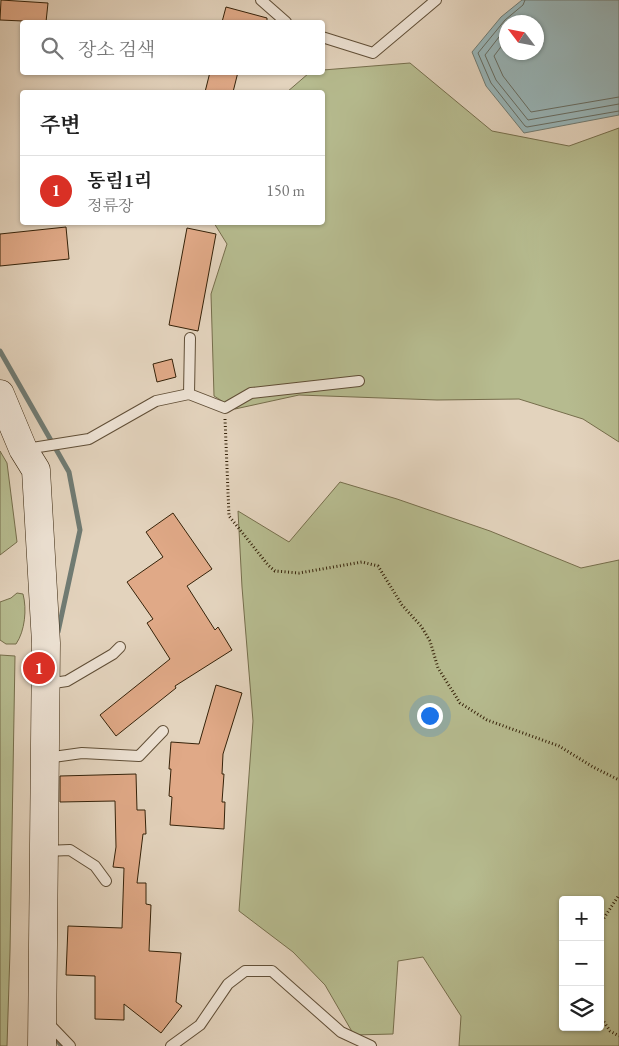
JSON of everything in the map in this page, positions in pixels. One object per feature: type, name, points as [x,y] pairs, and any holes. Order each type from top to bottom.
[{"type":"street","points":[[0,394],[32,448],[36,470],[46,643],[42,1046]]},
{"type":"lane","points":[[261,0],[284,20]]},
{"type":"lane","points":[[325,38],[373,53],[436,0]]},
{"type":"lane","points":[[189,394],[190,338]]},
{"type":"lane","points":[[32,448],[90,439],[156,401],[189,394],[225,408],[251,393],[359,381]]},
{"type":"lane","points":[[46,684],[67,681],[113,654],[120,647]]},
{"type":"lane","points":[[45,758],[82,753],[139,756],[163,731]]},
{"type":"lane","points":[[44,851],[70,850],[95,866],[106,881]]},
{"type":"lane","points":[[170,1046],[200,1024],[228,984],[246,971],[272,972],[341,1032],[371,1046]]},
{"type":"lane","points":[[42,1018],[70,1046]]},
{"type":"path","points":[[225,408],[229,516],[268,565],[275,571],[299,572],[362,562],[378,566],[402,604],[422,626],[430,641],[438,668],[460,703],[487,720],[560,746],[619,780]]},
{"type":"path","points":[[604,918],[619,895]]},
{"type":"path","points":[[604,1022],[610,1031],[619,1036]]},
{"type":"green space","points":[[410,63],[492,131],[569,146],[619,128],[619,442],[583,419],[519,399],[437,400],[299,395],[235,409],[214,396],[211,294],[227,244],[215,225],[325,225],[325,90],[289,90],[307,75],[325,75],[325,70]]},
{"type":"green space","points":[[0,451],[7,463],[17,542],[0,555]]},
{"type":"green space","points":[[340,482],[397,499],[490,531],[581,568],[619,560],[619,1046],[459,1046],[461,1016],[423,957],[398,961],[393,1034],[354,1035],[325,985],[293,952],[239,911],[253,721],[238,511],[289,542]]},
{"type":"green space","points":[[17,593],[23,594],[25,613],[23,626],[16,644],[6,644],[0,640],[0,602],[11,598]]},
{"type":"green space","points":[[0,655],[15,656],[7,1046],[0,1046]]},
{"type":"water","points":[[522,0],[619,0],[619,115],[524,133],[486,86],[472,52],[499,19],[499,60],[544,60],[544,15],[503,15]]},
{"type":"building","points":[[1,0],[48,3],[46,20],[0,20]]},
{"type":"building","points":[[226,7],[267,18],[267,20],[223,20]]},
{"type":"building","points":[[209,75],[237,75],[234,90],[206,90]]},
{"type":"building","points":[[66,227],[69,259],[0,266],[0,234]]},
{"type":"building","points":[[187,228],[216,234],[198,331],[169,325]]},
{"type":"building","points":[[172,359],[176,377],[157,382],[153,364]]},
{"type":"building","points":[[173,513],[212,569],[187,586],[215,630],[218,627],[232,650],[175,686],[176,688],[116,736],[100,715],[170,659],[147,623],[153,619],[127,582],[163,557],[146,532]]},
{"type":"building","points":[[216,685],[242,693],[223,754],[222,802],[225,802],[224,829],[170,825],[172,797],[169,796],[171,769],[169,769],[171,742],[199,744]]},
{"type":"building","points":[[136,774],[137,810],[145,810],[146,834],[143,834],[137,883],[146,883],[146,904],[151,905],[149,951],[181,953],[176,1002],[182,1006],[161,1033],[124,1004],[124,1020],[95,1019],[95,976],[66,975],[68,926],[122,928],[124,868],[113,867],[116,847],[115,801],[60,802],[60,776]]},
{"type":"waterway","points":[[0,351],[69,472],[80,530],[58,632]]},
{"type":"waterway","points":[[56,1039],[62,1046]]},
{"type":"place","name":"동림1리","points":[[39,668]]}]
